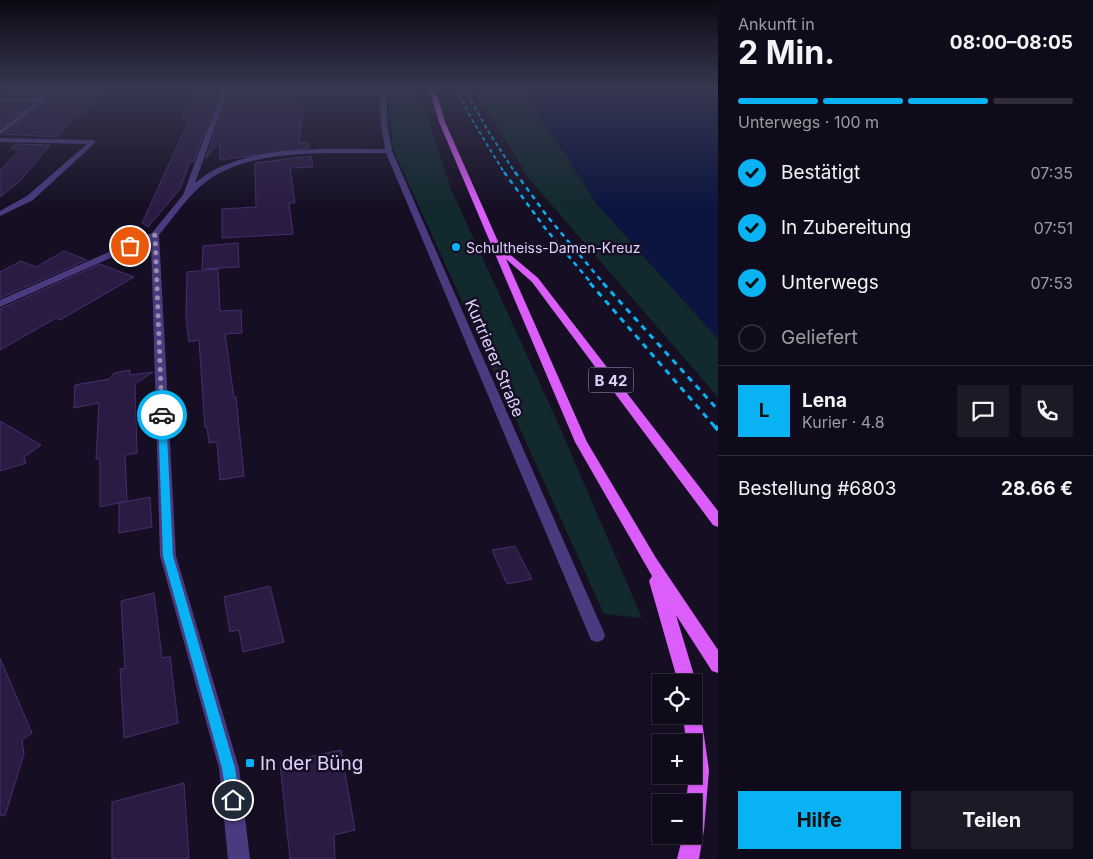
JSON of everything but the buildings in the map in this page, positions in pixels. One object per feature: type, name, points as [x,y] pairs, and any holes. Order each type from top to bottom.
[{"type":"main road","name":"B 42","points":[[445,128],[581,442],[651,562],[718,665]]},
{"type":"main road","name":"B 42","points":[[496,246],[535,280],[718,521]]},
{"type":"main road","name":"B 42","points":[[651,562],[672,626],[685,674]]},
{"type":"main road","points":[[693,724],[699,770],[697,794]]},
{"type":"main road","points":[[688,859],[691,844]]},
{"type":"street","points":[[187,195],[211,128]]},
{"type":"street","name":"Kurtrierer Straße","points":[[385,128],[388,151],[598,635]]},
{"type":"street","points":[[0,140],[93,142],[30,198],[0,214]]},
{"type":"street","points":[[0,304],[155,235],[187,195],[209,176],[243,162],[301,153],[388,151]]},
{"type":"street","points":[[155,235],[168,556],[229,768],[238,859]]},
{"type":"green space","points":[[391,128],[431,128],[451,189],[558,423],[642,618],[604,614],[393,149]]},
{"type":"green space","points":[[498,128],[548,128],[597,204],[718,339],[718,397],[529,179]]},
{"type":"shaded area","points":[[549,128],[718,128],[718,339],[597,204]]},
{"type":"railway","points":[[477,128],[505,174]]},
{"type":"railway","points":[[486,128],[516,174]]},
{"type":"railway","points":[[504,172],[545,228],[592,284]]},
{"type":"railway","points":[[515,172],[547,216],[604,284]]},
{"type":"railway","points":[[590,283],[716,428]]},
{"type":"railway","points":[[603,283],[718,410]]},
{"type":"railway","points":[[715,426],[718,430]]},
{"type":"way so far","points":[[130,246],[155,235],[162,415]]},
{"type":"place","name":"Schultheiss-Damen-Kreuz","points":[[456,247]]},
{"type":"place","name":"In der Büng","points":[[250,763]]},
{"type":"route","points":[[162,415],[168,556],[229,768],[233,800]]}]
